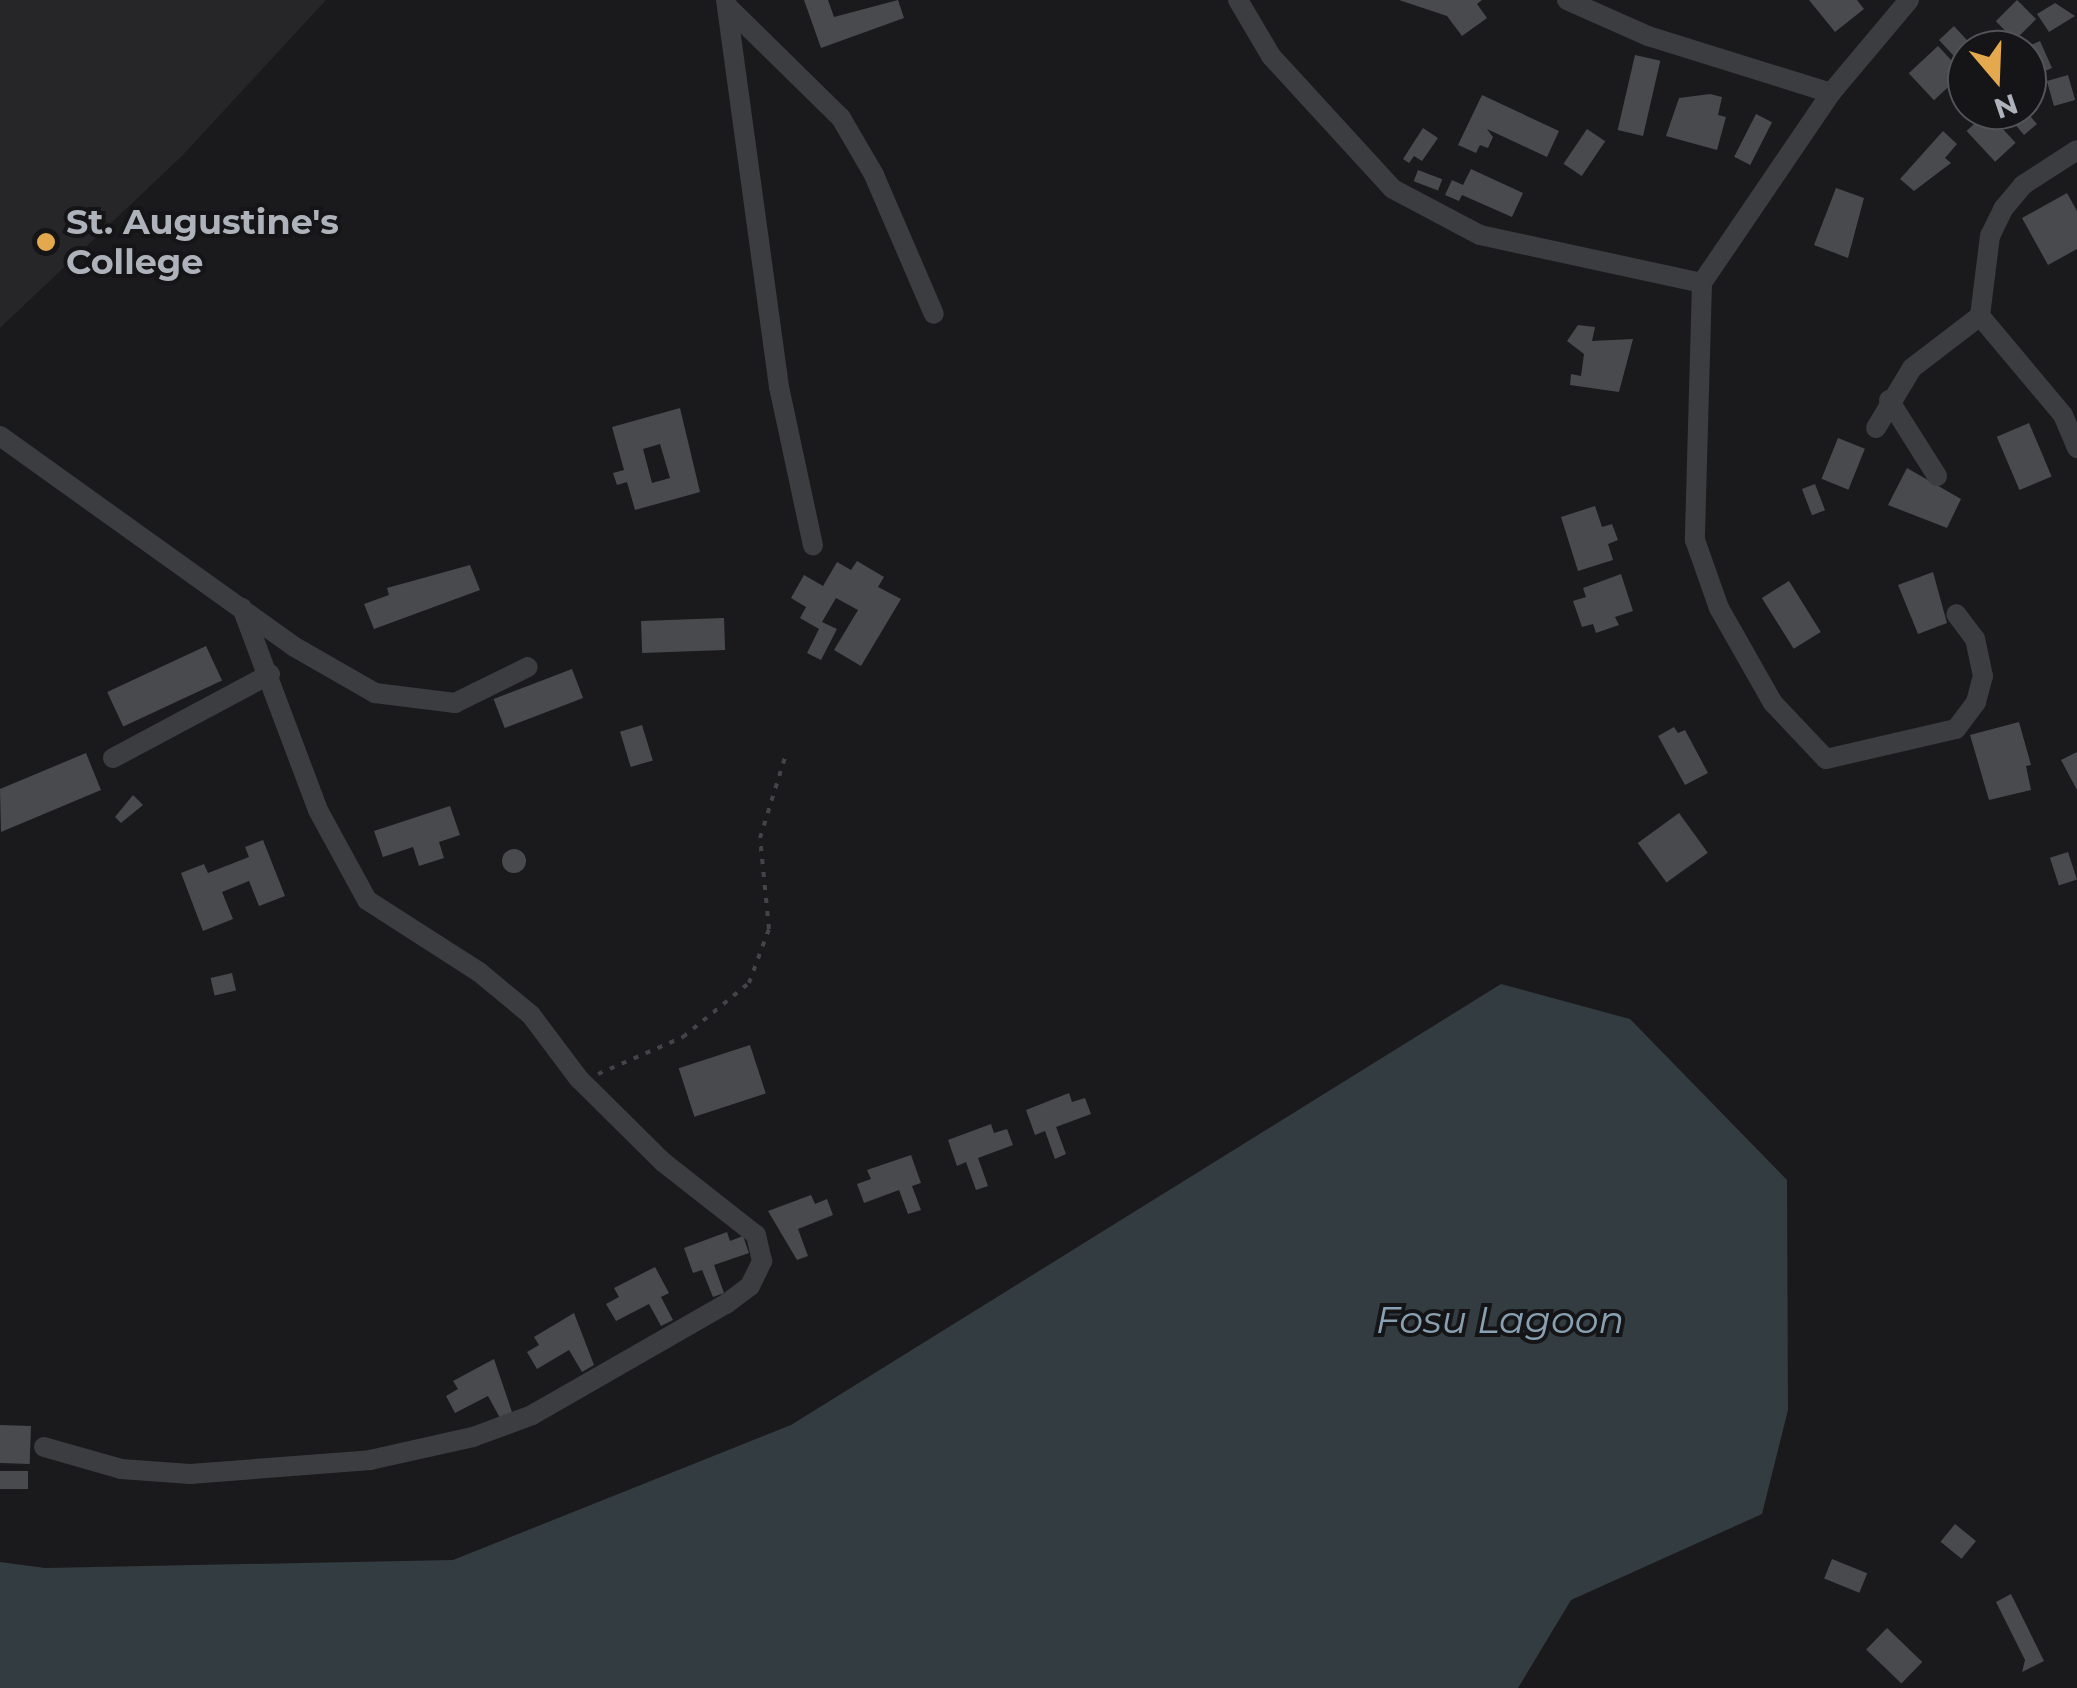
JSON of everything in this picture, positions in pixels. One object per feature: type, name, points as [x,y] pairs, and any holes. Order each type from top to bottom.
[{"type":"street","points":[[1238,0],[1271,56],[1393,189],[1480,235],[1702,283]]},
{"type":"street","points":[[1567,0],[1648,36],[1831,93]]},
{"type":"street","points":[[1910,0],[1831,93],[1702,283],[1695,540],[1719,608],[1773,703],[1826,759],[1956,729],[1976,702],[1982,676],[1975,639],[1956,614]]},
{"type":"street","points":[[726,3],[840,118],[874,175],[934,314]]},
{"type":"street","points":[[726,3],[778,387],[814,544]]},
{"type":"street","points":[[1876,428],[1912,368],[1980,316],[1996,221],[2024,186],[2077,150]]},
{"type":"street","points":[[1980,316],[2062,416],[2077,448]]},
{"type":"street","points":[[1890,400],[1937,476]]},
{"type":"street","points":[[0,436],[242,608],[376,693],[413,702],[456,703],[528,666]]},
{"type":"street","points":[[44,1447],[120,1469],[190,1474],[370,1460],[456,1440],[532,1414],[750,1286],[762,1260],[756,1235],[663,1162],[579,1079],[531,1015],[479,972],[367,900],[318,810],[242,608]]},
{"type":"street","points":[[113,758],[270,674]]},
{"type":"path","points":[[579,1079],[646,1057],[682,1036],[749,983],[769,929],[760,838],[785,758]]},
{"type":"shaded area","name":"St. Augustine's College","points":[[0,0],[326,0],[182,156],[0,328]]},
{"type":"water","name":"Fosu Lagoon","points":[[1501,984],[1630,1019],[1787,1180],[1788,1410],[1762,1514],[1571,1600],[1518,1688],[0,1688],[0,1562],[45,1568],[453,1560],[791,1425]]},
{"type":"building","points":[[804,0],[828,0],[834,17],[898,0],[904,18],[821,48]]},
{"type":"building","points":[[1399,0],[1482,0],[1477,4],[1487,18],[1462,36],[1447,16]]},
{"type":"building","points":[[1809,0],[1857,0],[1864,9],[1835,32]]},
{"type":"building","points":[[2017,0],[2036,19],[2025,30],[2005,30],[1996,21]]},
{"type":"building","points":[[2055,3],[2075,16],[2049,32],[2037,14]]},
{"type":"building","points":[[1947,33],[1947,49],[1939,40]]},
{"type":"building","points":[[1938,46],[1947,56],[1947,88],[1934,100],[1909,73]]},
{"type":"building","points":[[1635,55],[1660,61],[1643,136],[1618,130]]},
{"type":"building","points":[[2068,75],[2075,100],[2054,106],[2047,81]]},
{"type":"building","points":[[1710,94],[1722,97],[1718,115],[1726,117],[1717,150],[1666,136],[1679,98]]},
{"type":"building","points":[[1482,95],[1559,131],[1547,157],[1487,129],[1493,137],[1488,148],[1480,145],[1476,153],[1458,145]]},
{"type":"building","points":[[1756,114],[1772,122],[1750,165],[1734,157]]},
{"type":"building","points":[[1423,128],[1438,138],[1422,161],[1414,156],[1409,163],[1403,159]]},
{"type":"building","points":[[1587,129],[1605,141],[1582,176],[1564,164]]},
{"type":"building","points":[[1968,130],[2004,130],[2016,143],[1995,162]]},
{"type":"building","points":[[1943,131],[1957,144],[1945,158],[1951,163],[1914,191],[1900,179]]},
{"type":"building","points":[[1471,169],[1523,193],[1512,217],[1462,195],[1459,201],[1445,195],[1452,180],[1463,185]]},
{"type":"building","points":[[1418,170],[1442,179],[1438,191],[1414,181]]},
{"type":"building","points":[[1836,188],[1864,198],[1848,258],[1814,245]]},
{"type":"building","points":[[2067,193],[2077,211],[2077,249],[2048,265],[2022,218]]},
{"type":"building","points":[[1578,325],[1595,327],[1592,341],[1633,339],[1619,392],[1570,385],[1571,374],[1581,376],[1584,354],[1567,341]]},
{"type":"building","points":[[680,408],[700,492],[635,510],[627,482],[617,485],[613,473],[624,470],[612,427]],"holes":[[[660,444],[670,478],[652,483],[643,449]]]},
{"type":"building","points":[[2029,423],[2052,476],[2019,490],[1997,437]]},
{"type":"building","points":[[1838,438],[1865,449],[1848,490],[1822,479]]},
{"type":"building","points":[[1907,468],[1961,499],[1947,528],[1888,505]]},
{"type":"building","points":[[1815,484],[1825,510],[1812,515],[1802,489]]},
{"type":"building","points":[[1595,506],[1602,527],[1612,524],[1618,540],[1608,544],[1613,560],[1578,571],[1561,517]]},
{"type":"building","points":[[857,561],[884,577],[878,587],[901,599],[861,666],[834,650],[858,610],[836,598],[822,622],[837,629],[821,660],[807,653],[819,629],[800,618],[806,607],[791,598],[804,575],[823,586],[837,562],[851,570]]},
{"type":"building","points":[[470,565],[480,590],[374,629],[364,604],[389,595],[387,588]]},
{"type":"building","points":[[1933,572],[1947,623],[1918,634],[1898,585]]},
{"type":"building","points":[[1621,574],[1633,611],[1615,617],[1619,625],[1596,633],[1593,624],[1582,627],[1573,601],[1586,597],[1583,588]]},
{"type":"building","points":[[1789,581],[1821,632],[1794,649],[1762,598]]},
{"type":"building","points":[[724,618],[725,650],[642,653],[641,621]]},
{"type":"building","points":[[206,646],[222,680],[123,727],[107,692]]},
{"type":"building","points":[[572,669],[583,698],[505,728],[494,699]]},
{"type":"building","points":[[2019,722],[2031,765],[2026,766],[2031,790],[1989,800],[1970,735]]},
{"type":"building","points":[[642,725],[653,760],[631,767],[620,732]]},
{"type":"building","points":[[1674,727],[1678,733],[1685,730],[1708,773],[1685,785],[1658,736]]},
{"type":"building","points":[[2077,752],[2077,790],[2061,760]]},
{"type":"building","points":[[86,753],[101,790],[1,832],[0,789]]},
{"type":"building","points":[[133,795],[143,805],[121,823],[115,817]]},
{"type":"building","points":[[450,806],[460,835],[439,842],[444,858],[419,866],[413,847],[383,857],[374,831]]},
{"type":"building","points":[[1679,813],[1708,853],[1667,883],[1638,843]]},
{"type":"building","points":[[263,840],[285,896],[259,906],[249,881],[222,892],[233,919],[203,931],[181,873],[204,864],[208,873],[249,857],[245,847]]},
{"type":"building","points":[[514,849],[523,852],[523,870],[514,873],[505,870],[502,861],[505,852]]},
{"type":"building","points":[[2068,852],[2077,880],[2059,885],[2050,858]]},
{"type":"building","points":[[232,973],[236,991],[215,995],[211,978]]},
{"type":"building","points":[[750,1045],[766,1094],[694,1117],[679,1068]]},
{"type":"building","points":[[1069,1093],[1072,1102],[1085,1098],[1091,1114],[1056,1127],[1066,1154],[1055,1159],[1045,1131],[1035,1135],[1026,1110]]},
{"type":"building","points":[[991,1124],[994,1133],[1007,1129],[1013,1145],[978,1158],[988,1186],[976,1190],[966,1162],[957,1166],[948,1140]]},
{"type":"building","points":[[911,1155],[921,1183],[912,1186],[921,1210],[908,1214],[899,1190],[864,1203],[857,1184],[871,1179],[867,1170]]},
{"type":"building","points":[[811,1195],[815,1204],[827,1199],[833,1215],[798,1229],[808,1256],[797,1260],[768,1211]]},
{"type":"building","points":[[727,1232],[730,1241],[743,1236],[749,1253],[714,1265],[724,1293],[713,1297],[702,1270],[693,1273],[684,1248]]},
{"type":"building","points":[[655,1267],[669,1293],[661,1297],[673,1320],[661,1326],[649,1304],[616,1321],[606,1304],[619,1297],[614,1288]]},
{"type":"building","points":[[574,1313],[594,1365],[582,1372],[569,1350],[537,1369],[527,1352],[539,1345],[534,1337]]},
{"type":"building","points":[[494,1359],[512,1412],[500,1418],[488,1396],[455,1413],[446,1396],[458,1389],[453,1381]]},
{"type":"building","points":[[0,1425],[31,1426],[30,1464],[0,1463]]},
{"type":"building","points":[[0,1471],[28,1471],[28,1489],[0,1489]]},
{"type":"building","points":[[1955,1524],[1976,1541],[1962,1559],[1941,1542]]},
{"type":"building","points":[[1832,1559],[1867,1573],[1859,1593],[1824,1578]]},
{"type":"building","points":[[2011,1594],[2044,1661],[2022,1672],[2025,1660],[1996,1602]]},
{"type":"building","points":[[1887,1628],[1922,1662],[1901,1684],[1866,1650]]},
{"type":"place","name":"St. Augustine's College","points":[[46,242]]}]
